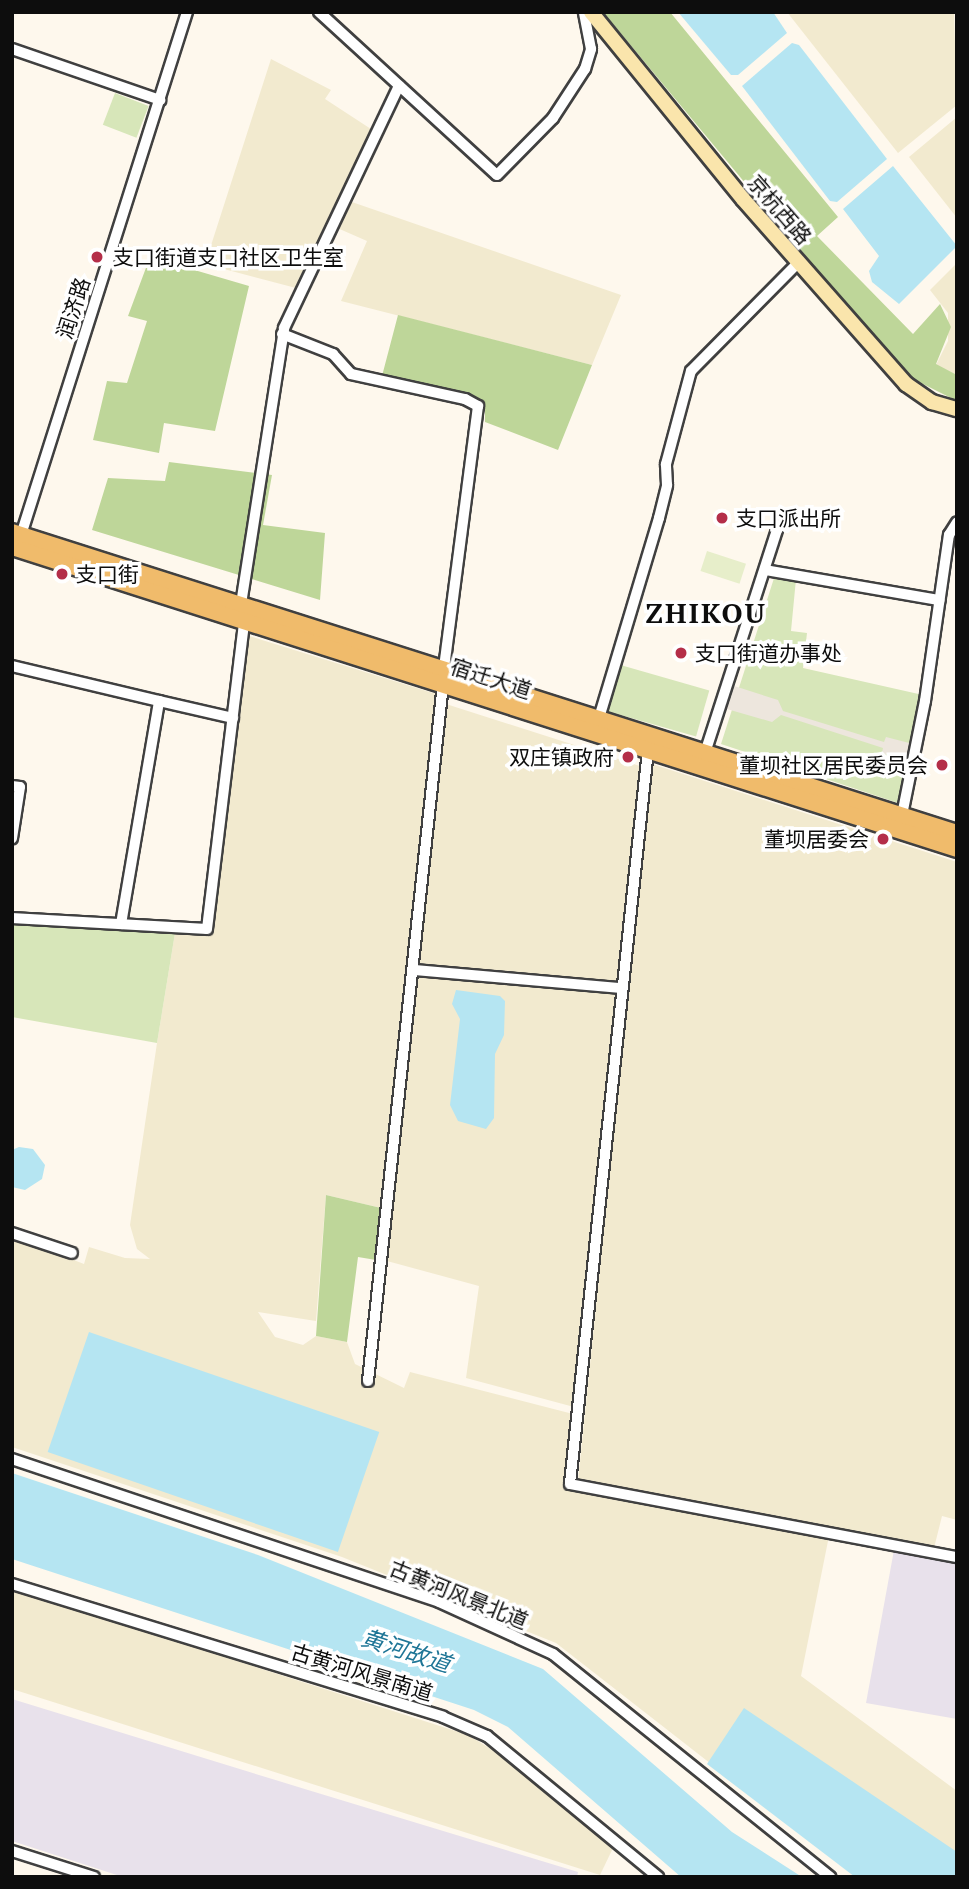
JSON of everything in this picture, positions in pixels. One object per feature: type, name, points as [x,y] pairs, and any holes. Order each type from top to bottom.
[{"type":"main road","name":"京杭西路","points":[[592,12],[799,262],[906,384],[932,402],[957,409]]},
{"type":"main road","name":"宿迁大道","points":[[15,538],[240,604],[648,750],[703,759],[957,833]]},
{"type":"main road","name":"宿迁大道","points":[[15,538],[244,621],[599,718],[703,759],[957,849]]},
{"type":"street","name":"润济路","points":[[15,538],[187,12]]},
{"type":"street","points":[[319,12],[498,175],[553,118],[585,69],[591,49],[584,12]]},
{"type":"street","points":[[12,49],[160,100]]},
{"type":"street","points":[[240,604],[267,457],[282,334],[293,301],[400,86]]},
{"type":"street","points":[[599,718],[659,518],[667,485],[666,464],[691,371],[799,262]]},
{"type":"street","points":[[282,334],[333,354],[351,374],[466,399],[478,406],[443,676],[414,970],[368,1381]]},
{"type":"street","points":[[902,815],[925,701],[949,535],[957,522]]},
{"type":"street","points":[[703,759],[778,527]]},
{"type":"street","points":[[765,570],[939,600]]},
{"type":"street","points":[[12,918],[207,929],[244,621]]},
{"type":"street","points":[[12,666],[233,718]]},
{"type":"street","points":[[121,924],[159,701]]},
{"type":"street","points":[[648,750],[619,988],[570,1484],[957,1557]]},
{"type":"street","points":[[12,786],[20,788],[12,838]]},
{"type":"street","points":[[414,970],[619,988]]},
{"type":"street","points":[[12,1233],[72,1253]]},
{"type":"street","name":"古黄河风景北道","points":[[12,1459],[439,1602],[553,1654],[830,1877]]},
{"type":"street","name":"古黄河风景南道","points":[[12,1584],[443,1717],[487,1736],[658,1877]]},
{"type":"street","points":[[12,1851],[94,1877]]},
{"type":"shaded area","points":[[787,12],[954,12],[957,105],[898,153]]},
{"type":"shaded area","points":[[271,59],[331,90],[325,99],[374,131],[296,288],[205,264]]},
{"type":"shaded area","points":[[957,117],[957,218],[909,157]]},
{"type":"shaded area","points":[[349,201],[621,295],[592,365],[341,301],[367,241],[335,227]]},
{"type":"shaded area","points":[[957,263],[957,375],[936,365],[948,341],[948,313],[930,290]]},
{"type":"shaded area","points":[[246,635],[436,694],[381,1208],[326,1195],[316,1321],[258,1312],[275,1337],[303,1345],[316,1336],[347,1342],[355,1364],[404,1388],[410,1372],[573,1414],[565,1483],[582,1492],[829,1536],[801,1676],[957,1791],[957,1877],[856,1877],[556,1643],[342,1557],[12,1447],[12,1236],[84,1264],[89,1247],[125,1258],[150,1259],[137,1249],[130,1225],[157,1043],[175,933],[212,934]]},
{"type":"shaded area","points":[[728,684],[778,700],[783,711],[884,742],[886,737],[917,745],[914,763],[882,753],[883,748],[781,715],[772,722],[720,707]]},
{"type":"shaded area","points":[[446,704],[643,767],[574,1407],[466,1378],[479,1286],[387,1261]]},
{"type":"shaded area","points":[[652,764],[957,862],[957,1520],[942,1516],[934,1548],[578,1481]]},
{"type":"shaded area","points":[[894,1550],[957,1561],[957,1719],[866,1703]]},
{"type":"shaded area","points":[[12,1589],[468,1735],[499,1754],[614,1846],[600,1875],[12,1689]]},
{"type":"shaded area","points":[[12,1699],[578,1872],[577,1877],[123,1877],[12,1841]]},
{"type":"green space","points":[[603,12],[670,12],[838,217],[817,236],[913,334],[940,304],[951,327],[936,364],[957,375],[957,401],[911,378],[879,344]]},
{"type":"green space","points":[[115,93],[149,106],[136,138],[103,125]]},
{"type":"green space","points":[[150,257],[249,286],[215,431],[164,423],[159,453],[93,440],[107,381],[127,383],[147,321],[128,316]]},
{"type":"green space","points":[[398,315],[592,365],[558,450],[485,422],[485,406],[475,397],[382,376]]},
{"type":"green space","points":[[169,462],[272,475],[263,525],[325,533],[320,600],[92,530],[108,478],[165,481]]},
{"type":"green space","points":[[707,551],[746,564],[740,584],[701,571]]},
{"type":"green space","points":[[775,575],[796,579],[791,631],[807,633],[803,668],[923,695],[901,804],[721,744]]},
{"type":"green space","points":[[617,664],[709,690],[696,737],[604,710]]},
{"type":"green space","points":[[12,924],[175,933],[157,1043],[12,1017]]},
{"type":"green space","points":[[326,1195],[381,1208],[376,1260],[358,1257],[347,1342],[316,1336]]},
{"type":"water","points":[[678,12],[773,12],[787,33],[738,75],[731,75]]},
{"type":"water","points":[[792,43],[799,45],[887,159],[837,202],[830,201],[742,86]]},
{"type":"water","points":[[893,166],[957,246],[899,304],[872,282],[869,271],[879,256],[843,209]]},
{"type":"water","points":[[456,990],[500,996],[505,1001],[504,1035],[495,1054],[494,1118],[486,1129],[458,1121],[450,1105],[460,1019],[452,1004]]},
{"type":"water","points":[[19,1147],[33,1149],[45,1165],[42,1179],[25,1190],[12,1187],[12,1150]]},
{"type":"water","points":[[89,1332],[379,1432],[338,1552],[48,1452]]},
{"type":"water","name":"黄河故道","points":[[12,1473],[258,1555],[543,1669],[732,1832],[802,1877],[681,1877],[508,1727],[474,1710],[12,1559]]},
{"type":"water","points":[[744,1708],[957,1852],[957,1877],[855,1877],[707,1764]]},
{"type":"place","name":"支口街道支口社区卫生室","points":[[97,257]]},
{"type":"place","name":"支口派出所","points":[[722,518]]},
{"type":"place","name":"支口街","points":[[62,574]]},
{"type":"place","name":"支口街道办事处","points":[[681,653]]},
{"type":"place","name":"双庄镇政府","points":[[628,757]]},
{"type":"place","name":"董坝社区居民委员会","points":[[942,765]]},
{"type":"place","name":"董坝居委会","points":[[883,839]]},
{"type":"district","name":"ZHIKOU","points":[[706,613]]}]
